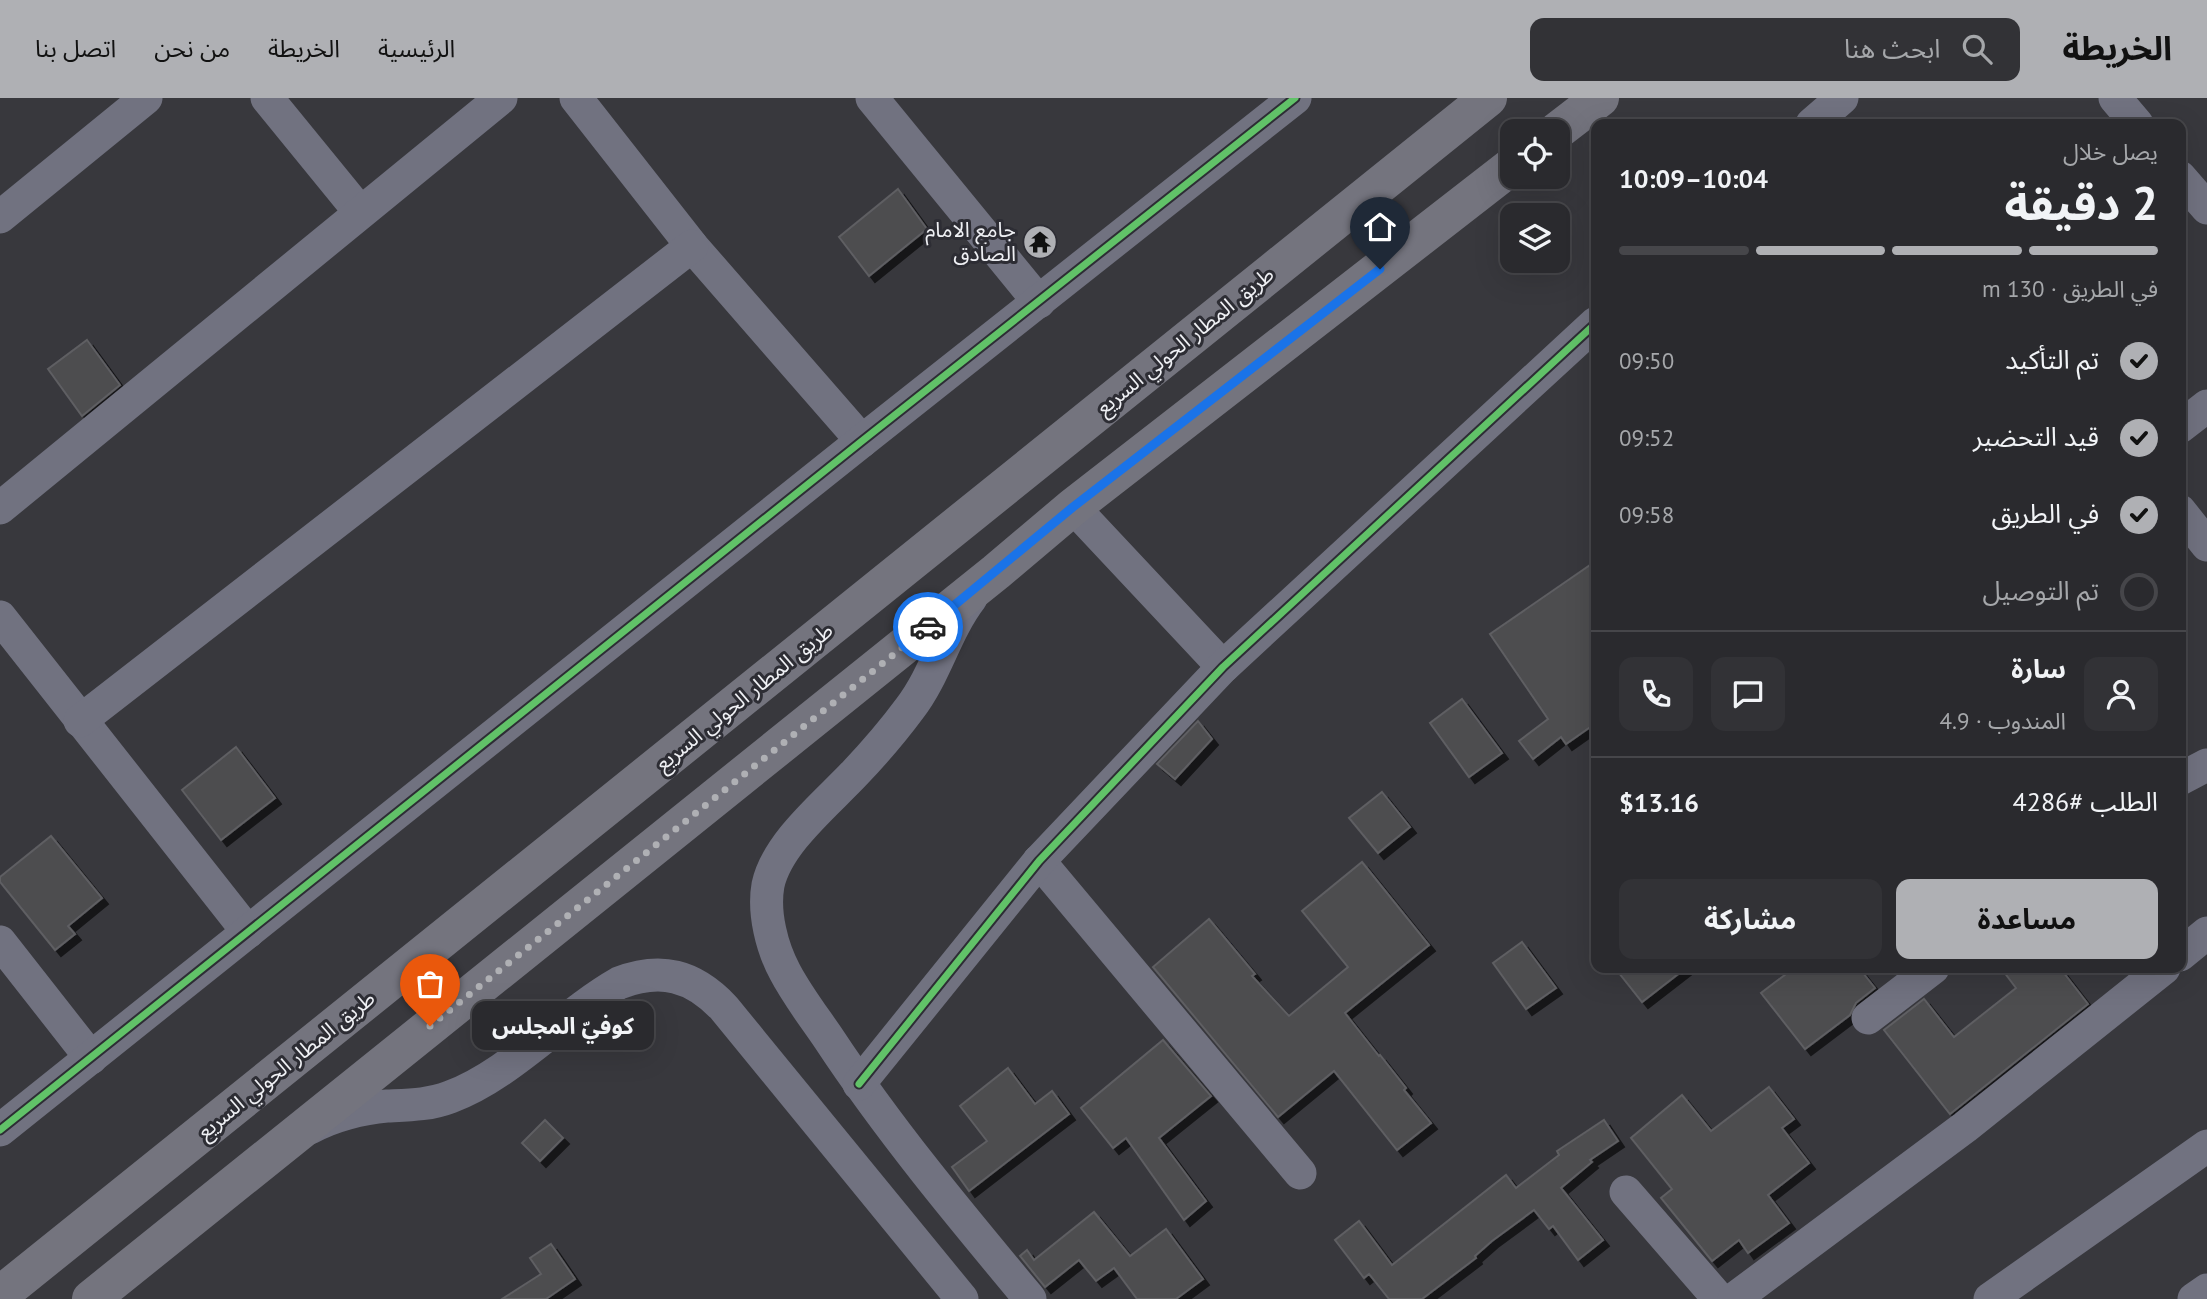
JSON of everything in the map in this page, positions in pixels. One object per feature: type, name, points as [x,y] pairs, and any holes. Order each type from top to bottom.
[{"type":"highway","name":"طريق المطار الحولي السريع","points":[[0,1295],[1488,98]]},
{"type":"highway","points":[[1570,122],[1600,98]]},
{"type":"highway","points":[[90,1299],[996,572],[1073,507],[1500,175]]},
{"type":"street","points":[[0,217],[146,98]]},
{"type":"street","points":[[267,98],[360,212]]},
{"type":"street","points":[[0,508],[501,98]]},
{"type":"street","points":[[576,98],[692,246],[862,441]]},
{"type":"street","points":[[872,98],[1039,302]]},
{"type":"street","points":[[0,1130],[1295,98]]},
{"type":"street","points":[[1818,119],[1842,98]]},
{"type":"street","points":[[2115,98],[2133,119]]},
{"type":"street","points":[[2186,184],[2207,208]]},
{"type":"street","points":[[80,721],[692,246]]},
{"type":"street","points":[[859,1084],[1039,861],[1223,667],[1591,328]]},
{"type":"street","points":[[2186,423],[2207,407]]},
{"type":"street","points":[[1073,507],[1223,667]]},
{"type":"street","points":[[2186,519],[2207,545]]},
{"type":"street","points":[[996,572],[970,598],[955,620],[934,669],[909,709],[864,764],[788,845],[775,864],[768,885],[766,908],[776,952],[785,973],[859,1084],[1030,1299]]},
{"type":"street","points":[[0,617],[248,932]]},
{"type":"street","points":[[2186,776],[2207,765]]},
{"type":"street","points":[[1039,861],[1300,1173]]},
{"type":"street","points":[[2186,950],[2207,933]]},
{"type":"street","points":[[0,942],[91,1058]]},
{"type":"street","points":[[1868,1018],[1926,973]]},
{"type":"street","points":[[1734,1299],[1965,1127],[2158,973]]},
{"type":"street","points":[[278,1148],[314,1126],[346,1115],[385,1106],[427,1103],[467,1090],[619,983],[635,977],[668,975],[699,986],[724,1008],[962,1299]]},
{"type":"street","points":[[1990,1299],[2207,1146]]},
{"type":"street","points":[[1626,1192],[1719,1299]]},
{"type":"street","points":[[2194,1299],[2207,1290]]},
{"type":"building","points":[[898,189],[927,229],[869,276],[839,237]]},
{"type":"building","points":[[87,340],[120,385],[82,416],[48,369]]},
{"type":"building","points":[[1591,564],[1591,726],[1566,744],[1561,737],[1533,759],[1519,741],[1548,719],[1490,634]]},
{"type":"building","points":[[1462,699],[1502,753],[1469,777],[1430,723]]},
{"type":"building","points":[[1198,721],[1212,739],[1175,779],[1157,764]]},
{"type":"building","points":[[236,747],[275,798],[221,840],[182,790]]},
{"type":"building","points":[[1382,792],[1410,827],[1378,853],[1349,818]]},
{"type":"building","points":[[51,836],[102,898],[68,926],[75,934],[55,950],[0,882],[0,877]]},
{"type":"building","points":[[1362,862],[1429,945],[1345,1013],[1431,1123],[1397,1150],[1334,1071],[1278,1117],[1153,967],[1209,919],[1255,974],[1252,976],[1289,1016],[1348,967],[1302,911]]},
{"type":"building","points":[[1522,942],[1556,988],[1526,1009],[1493,963]]},
{"type":"building","points":[[1619,973],[1680,973],[1642,1002]]},
{"type":"building","points":[[1787,973],[1863,973],[1875,988],[1856,1003],[1850,1015],[1805,1049],[1761,993]]},
{"type":"building","points":[[2005,973],[2064,973],[2088,1004],[1950,1114],[1884,1030],[1924,999],[1954,1037],[2016,988]]},
{"type":"building","points":[[1163,1040],[1211,1096],[1159,1138],[1206,1201],[1184,1220],[1126,1138],[1113,1148],[1081,1108]]},
{"type":"building","points":[[1008,1068],[1035,1104],[1052,1091],[1069,1114],[969,1191],[952,1167],[987,1141],[960,1106]]},
{"type":"building","points":[[1769,1087],[1794,1119],[1782,1128],[1809,1163],[1768,1195],[1789,1223],[1748,1253],[1739,1240],[1712,1261],[1661,1198],[1672,1189],[1631,1138],[1682,1095],[1711,1131]]},
{"type":"building","points":[[545,1120],[563,1138],[540,1161],[522,1143]]},
{"type":"building","points":[[1604,1120],[1618,1141],[1590,1160],[1592,1162],[1561,1188],[1603,1240],[1578,1260],[1553,1226],[1549,1229],[1534,1210],[1422,1299],[1389,1299],[1369,1274],[1364,1278],[1335,1240],[1359,1221],[1392,1265],[1506,1175],[1516,1188],[1559,1155],[1557,1151]]},
{"type":"building","points":[[1094,1212],[1130,1256],[1166,1229],[1203,1279],[1176,1299],[1137,1299],[1114,1268],[1096,1281],[1079,1260],[1045,1287],[1020,1256],[1027,1250],[1034,1260]]},
{"type":"building","points":[[551,1244],[575,1279],[546,1299],[502,1299],[541,1274],[530,1258]]},
{"type":"cycle path","points":[[0,1130],[1295,98]]},
{"type":"cycle path","points":[[859,1084],[1039,861],[1223,667],[1591,328]]},
{"type":"way so far","points":[[430,1026],[928,627]]},
{"type":"place","name":"جامع الامام الصادق","points":[[1040,242]]},
{"type":"place","name":"كوفيّ المجلس","points":[[430,1026]]},
{"type":"route","points":[[928,627],[1073,507],[1380,269]]}]
